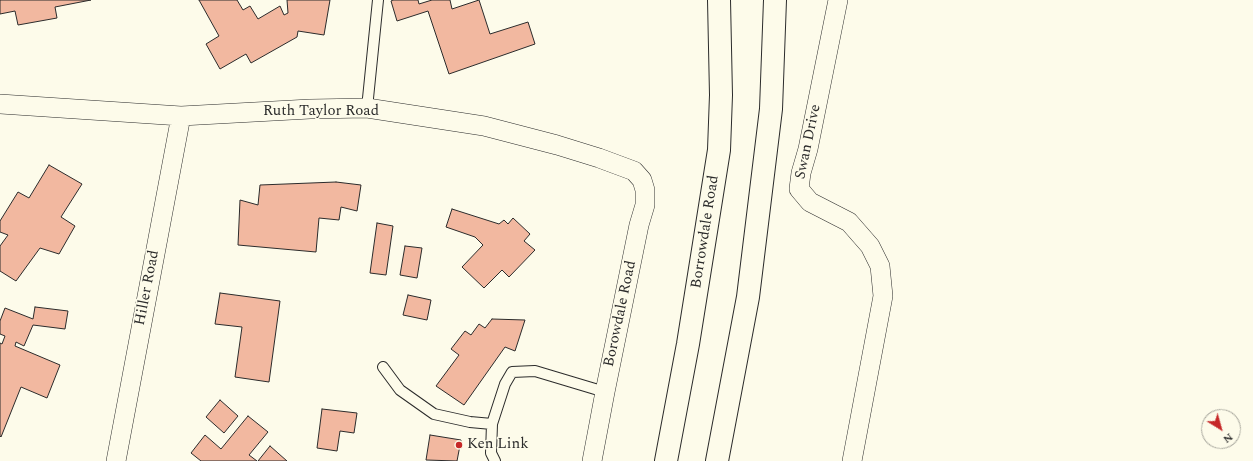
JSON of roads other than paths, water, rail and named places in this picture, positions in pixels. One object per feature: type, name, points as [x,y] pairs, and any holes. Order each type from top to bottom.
[{"type":"main road","name":"Borrowdale Road","points":[[666,461],[689,336],[719,150],[721,95],[719,0]]},
{"type":"main road","points":[[717,461],[749,289],[771,108],[775,0]]},
{"type":"street","name":"Swan Drive","points":[[838,0],[808,149],[801,173],[799,189],[810,202],[849,222],[870,246],[880,266],[883,296],[852,461]]},
{"type":"street","name":"Ruth Taylor Road","points":[[0,104],[181,116],[367,108],[484,126],[571,149],[634,171]]},
{"type":"street","name":"Hiller Road","points":[[116,461],[181,116]]},
{"type":"street","name":"Borowdale Road","points":[[592,461],[639,225],[645,206],[645,190],[642,180],[634,171]]},
{"type":"lane","points":[[367,108],[378,0]]},
{"type":"lane","points":[[383,367],[400,390],[434,414],[470,422],[492,424]]},
{"type":"lane","points":[[495,461],[491,454],[492,424],[505,384],[512,372],[535,371],[605,392]]},
{"type":"place","name":"Ken Link","points":[[459,445]]}]
